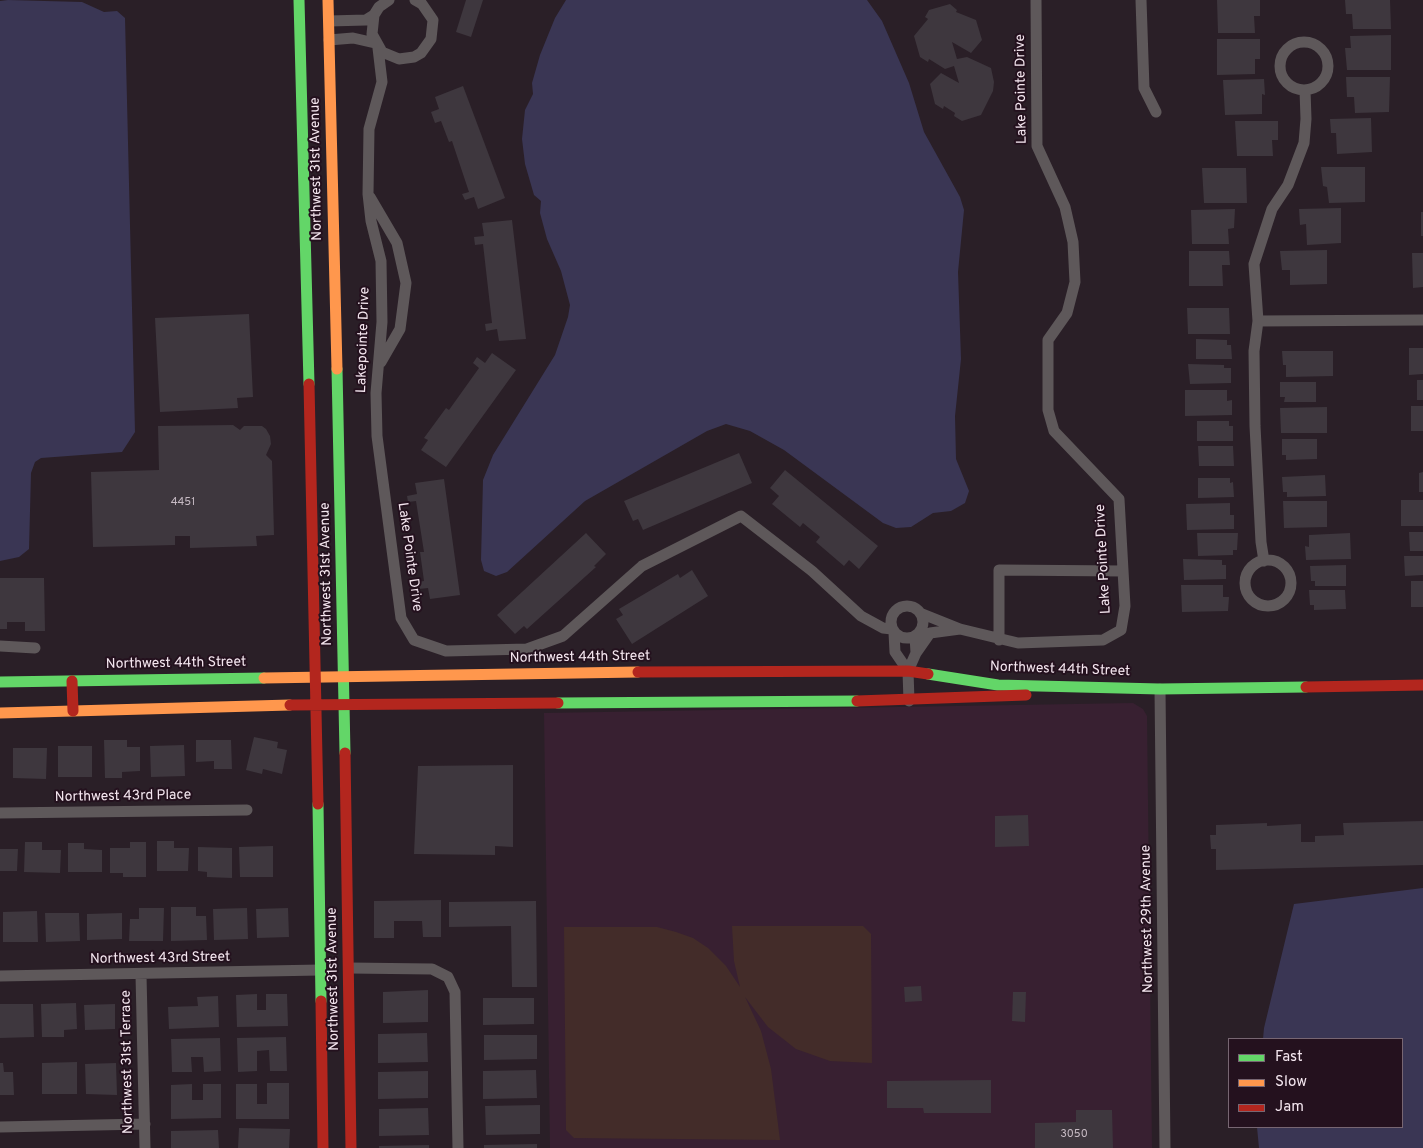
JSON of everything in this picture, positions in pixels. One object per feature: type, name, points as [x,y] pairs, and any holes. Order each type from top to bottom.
[{"type":"street","name":"Northwest 31st Avenue","points":[[299,0],[316,678],[323,1148]]},
{"type":"street","name":"Northwest 31st Avenue","points":[[328,0],[345,704],[351,1148]]},
{"type":"street","points":[[329,40],[353,38],[377,46],[388,56],[399,59],[414,57],[421,52],[431,39],[432,20],[428,11],[415,0]]},
{"type":"street","name":"Lake Pointe Drive","points":[[861,616],[872,617],[892,614],[899,608],[908,606],[920,613],[960,629],[999,640],[1018,643],[1103,640],[1121,630],[1124,606],[1118,499],[1054,431],[1048,410],[1048,340],[1067,313],[1075,282],[1073,242],[1064,206],[1037,146],[1036,0]]},
{"type":"street","points":[[1141,0],[1144,88],[1156,112]]},
{"type":"street","points":[[329,21],[366,20],[374,15],[387,1]]},
{"type":"street","points":[[374,15],[371,27],[377,46],[382,82]]},
{"type":"street","points":[[1302,42],[1317,45],[1327,57],[1328,64],[1324,79],[1319,84],[1305,90],[1289,85],[1280,71],[1282,55],[1287,48],[1302,42]]},
{"type":"street","points":[[379,366],[400,329],[406,283],[397,243],[368,194],[369,129],[382,82],[399,59]]},
{"type":"street","points":[[1264,561],[1260,533],[1255,426],[1254,351],[1258,321],[1254,264],[1272,209],[1288,185],[1304,143],[1305,90]]},
{"type":"street","name":"Lakepointe Drive","points":[[368,194],[371,221],[381,261],[382,322],[376,393],[377,436],[385,489]]},
{"type":"street","points":[[1258,321],[1423,320]]},
{"type":"street","name":"Lake Pointe Drive","points":[[385,489],[401,618],[414,640],[446,652],[528,649],[564,636],[642,566],[741,516],[812,571],[861,616],[883,628],[893,631],[902,638],[915,636]]},
{"type":"street","points":[[1264,561],[1279,563],[1285,568],[1292,582],[1287,597],[1274,606],[1260,605],[1248,596],[1245,588],[1245,581],[1251,568],[1264,561]]},
{"type":"street","points":[[999,640],[999,570],[1123,571]]},
{"type":"street","points":[[916,654],[915,636],[922,625],[920,613]]},
{"type":"street","points":[[892,614],[890,622],[895,652],[908,671]]},
{"type":"street","points":[[909,701],[908,671],[916,654],[930,633],[933,624],[932,618]]},
{"type":"street","name":"Lake Pointe Drive","points":[[930,633],[960,629]]},
{"type":"street","points":[[0,646],[36,648]]},
{"type":"street","name":"Northwest 44th Street","points":[[0,682],[607,672],[908,671],[998,685],[1160,689]]},
{"type":"street","points":[[72,681],[73,711]]},
{"type":"street","name":"Northwest 44th Street","points":[[0,712],[316,704],[909,701],[1160,689],[1423,685]]},
{"type":"street","name":"Northwest 29th Avenue","points":[[1160,689],[1165,1148]]},
{"type":"street","name":"Northwest 43rd Place","points":[[0,813],[247,810]]},
{"type":"street","points":[[349,968],[432,969],[448,977],[455,992],[458,1148]]},
{"type":"street","name":"Northwest 43rd Street","points":[[0,976],[141,975],[320,970]]},
{"type":"street","name":"Northwest 31st Terrace","points":[[141,975],[145,1148]]},
{"type":"street","points":[[0,1127],[145,1124]]},
{"type":"shaded area","points":[[566,0],[867,0],[882,21],[909,83],[924,132],[960,197],[964,210],[958,272],[961,359],[955,416],[956,459],[969,491],[965,503],[951,511],[933,513],[911,527],[896,528],[883,523],[784,450],[750,431],[726,424],[707,431],[585,501],[507,572],[496,576],[484,571],[481,560],[483,480],[493,455],[555,355],[568,317],[570,305],[561,271],[547,239],[540,213],[541,201],[534,195],[525,164],[522,139],[525,110],[533,94],[532,83],[540,55],[555,18]]},
{"type":"shaded area","points":[[0,1],[82,2],[104,12],[117,11],[125,18],[135,432],[122,452],[41,458],[35,462],[31,473],[29,549],[19,557],[0,561]]},
{"type":"shaded area","points":[[1133,703],[1143,709],[1147,716],[1152,1148],[550,1148],[544,713]]},
{"type":"shaded area","points":[[1423,888],[1423,1148],[1259,1148],[1257,1128],[1403,1128],[1403,1038],[1263,1038],[1294,904]]},
{"type":"shaded area","points":[[732,926],[863,926],[871,934],[872,1063],[830,1061],[796,1049],[768,1027],[745,997],[761,1031],[771,1069],[780,1140],[574,1138],[566,1130],[564,927],[657,927],[676,932],[693,938],[708,948],[726,966],[740,987],[734,961]]},
{"type":"building","points":[[466,0],[483,0],[471,37],[456,32]]},
{"type":"building","points":[[1217,0],[1260,0],[1260,16],[1254,16],[1255,33],[1218,33]]},
{"type":"building","points":[[1345,0],[1390,0],[1391,29],[1353,29],[1352,14],[1346,14]]},
{"type":"building","points":[[950,4],[957,10],[956,12],[976,20],[982,40],[971,53],[952,42],[957,59],[967,57],[991,68],[994,82],[993,91],[981,115],[962,121],[954,116],[955,113],[944,106],[943,109],[935,104],[930,84],[941,73],[959,83],[954,66],[945,69],[929,59],[928,62],[920,57],[914,36],[928,19],[925,17],[929,10]]},
{"type":"building","points":[[1391,35],[1391,70],[1347,70],[1345,48],[1351,48],[1350,36]]},
{"type":"building","points":[[1217,39],[1260,39],[1260,59],[1255,59],[1255,74],[1217,75]]},
{"type":"building","points":[[1346,77],[1390,77],[1389,112],[1355,113],[1354,97],[1347,97]]},
{"type":"building","points":[[1264,79],[1265,95],[1262,94],[1262,114],[1225,115],[1223,80]]},
{"type":"building","points":[[463,86],[505,198],[478,209],[474,197],[465,200],[462,194],[469,192],[452,141],[449,142],[441,121],[435,123],[431,112],[439,109],[435,97]]},
{"type":"building","points":[[1371,118],[1372,152],[1337,154],[1336,133],[1331,133],[1330,119]]},
{"type":"building","points":[[1235,121],[1278,121],[1278,140],[1272,140],[1273,156],[1237,156]]},
{"type":"building","points":[[1321,167],[1365,167],[1365,202],[1329,203],[1327,187],[1323,186]]},
{"type":"building","points":[[1202,168],[1246,168],[1247,203],[1204,203]]},
{"type":"building","points":[[1341,208],[1341,243],[1307,245],[1306,224],[1300,225],[1299,209]]},
{"type":"building","points":[[1235,209],[1234,228],[1228,229],[1229,244],[1192,244],[1191,210]]},
{"type":"building","points":[[1421,212],[1423,212],[1423,236],[1421,236]]},
{"type":"building","points":[[512,220],[526,339],[499,341],[497,329],[486,331],[485,324],[492,323],[483,244],[475,245],[474,237],[484,236],[482,223]]},
{"type":"building","points":[[1327,250],[1327,284],[1290,285],[1290,270],[1282,270],[1280,251]]},
{"type":"building","points":[[1189,251],[1229,251],[1230,265],[1222,265],[1223,286],[1189,286]]},
{"type":"building","points":[[1412,253],[1423,253],[1423,287],[1413,288]]},
{"type":"building","points":[[1187,308],[1229,308],[1230,334],[1188,334]]},
{"type":"building","points":[[249,314],[253,397],[237,398],[238,408],[160,412],[155,318]]},
{"type":"building","points":[[1196,339],[1227,340],[1227,345],[1231,345],[1232,359],[1196,359]]},
{"type":"building","points":[[1409,348],[1423,348],[1423,374],[1409,375]]},
{"type":"building","points":[[1282,351],[1333,351],[1333,376],[1286,377],[1286,365],[1283,365]]},
{"type":"building","points":[[492,353],[516,370],[446,467],[421,450],[428,440],[424,438],[446,408],[449,410],[479,368],[473,363],[477,357],[485,363]]},
{"type":"building","points":[[1188,364],[1224,365],[1224,368],[1231,368],[1231,383],[1190,384]]},
{"type":"building","points":[[1417,380],[1423,380],[1423,400],[1417,400]]},
{"type":"building","points":[[1280,382],[1316,382],[1316,402],[1284,402],[1285,397],[1280,397]]},
{"type":"building","points":[[1185,390],[1227,390],[1227,401],[1232,400],[1232,415],[1185,416]]},
{"type":"building","points":[[1411,406],[1423,406],[1423,431],[1411,431]]},
{"type":"building","points":[[1327,407],[1327,433],[1281,433],[1280,408]]},
{"type":"building","points":[[1197,421],[1229,421],[1229,426],[1233,426],[1233,441],[1197,441]]},
{"type":"building","points":[[233,425],[240,430],[244,426],[262,426],[270,436],[271,444],[266,455],[272,461],[274,535],[256,536],[257,546],[190,548],[190,536],[175,536],[175,545],[93,547],[91,472],[159,470],[158,426]]},
{"type":"building","points":[[1282,439],[1317,439],[1317,459],[1286,460],[1286,455],[1282,455]]},
{"type":"building","points":[[1198,446],[1233,446],[1234,466],[1199,466]]},
{"type":"building","points":[[739,453],[752,483],[643,530],[638,519],[633,521],[624,501]]},
{"type":"building","points":[[785,470],[878,546],[859,569],[849,560],[844,566],[816,542],[820,537],[803,523],[800,527],[772,504],[779,496],[770,488]]},
{"type":"building","points":[[1423,472],[1423,492],[1419,492],[1419,473]]},
{"type":"building","points":[[1325,475],[1326,496],[1287,497],[1287,492],[1283,492],[1282,477]]},
{"type":"building","points":[[1198,478],[1230,478],[1230,483],[1233,482],[1234,497],[1198,498]]},
{"type":"building","points":[[444,479],[460,595],[430,599],[428,588],[419,589],[418,582],[424,581],[420,552],[424,552],[416,501],[408,502],[407,496],[417,494],[415,483]]},
{"type":"building","points":[[1401,500],[1423,500],[1423,526],[1401,526]]},
{"type":"building","points":[[1283,501],[1327,501],[1327,527],[1284,528]]},
{"type":"building","points":[[1230,503],[1230,515],[1234,515],[1234,529],[1187,530],[1186,504]]},
{"type":"building","points":[[1409,532],[1423,532],[1423,551],[1410,551]]},
{"type":"building","points":[[586,533],[606,554],[594,566],[596,567],[527,629],[524,626],[515,634],[497,615]]},
{"type":"building","points":[[1197,533],[1238,533],[1237,550],[1233,550],[1233,555],[1198,556]]},
{"type":"building","points":[[1350,533],[1351,559],[1306,560],[1305,546],[1309,547],[1309,535]]},
{"type":"building","points":[[1404,556],[1423,556],[1423,575],[1405,576]]},
{"type":"building","points":[[1183,559],[1222,560],[1222,565],[1226,565],[1226,579],[1184,580]]},
{"type":"building","points":[[1346,565],[1346,586],[1315,586],[1315,581],[1311,581],[1310,566]]},
{"type":"building","points":[[692,570],[708,596],[632,644],[616,619],[623,615],[619,609],[678,574],[680,578]]},
{"type":"building","points":[[0,578],[44,578],[45,631],[25,631],[25,622],[7,622],[7,629],[0,629]]},
{"type":"building","points":[[1411,581],[1423,581],[1423,607],[1411,607]]},
{"type":"building","points":[[1181,585],[1223,585],[1223,597],[1229,597],[1228,611],[1182,612]]},
{"type":"building","points":[[1309,590],[1345,590],[1346,609],[1314,610],[1314,605],[1310,605]]},
{"type":"building","points":[[254,737],[278,742],[277,748],[287,750],[282,774],[263,769],[262,774],[246,770]]},
{"type":"building","points":[[104,740],[127,740],[127,747],[140,747],[140,771],[122,772],[122,778],[105,778]]},
{"type":"building","points":[[196,740],[231,740],[232,769],[214,769],[214,761],[196,762]]},
{"type":"building","points":[[184,745],[185,776],[151,777],[150,746]]},
{"type":"building","points":[[58,746],[92,746],[92,777],[58,777]]},
{"type":"building","points":[[13,748],[47,748],[46,779],[13,778]]},
{"type":"building","points":[[513,765],[513,847],[495,846],[495,855],[414,854],[418,766]]},
{"type":"building","points":[[1028,815],[1029,846],[995,847],[995,816]]},
{"type":"building","points":[[1423,821],[1423,865],[1216,870],[1216,849],[1211,849],[1210,835],[1216,835],[1216,825],[1267,823],[1267,826],[1301,824],[1301,842],[1315,842],[1315,836],[1344,835],[1343,823]]},
{"type":"building","points":[[157,841],[174,841],[174,848],[189,848],[188,871],[157,871]]},
{"type":"building","points":[[25,842],[42,842],[42,850],[61,850],[60,873],[24,872]]},
{"type":"building","points":[[130,842],[146,842],[146,877],[123,877],[123,873],[110,873],[110,848],[130,848]]},
{"type":"building","points":[[68,843],[84,843],[84,849],[102,850],[102,872],[68,872]]},
{"type":"building","points":[[273,846],[273,877],[240,877],[239,847]]},
{"type":"building","points":[[198,847],[232,848],[232,878],[207,877],[207,872],[198,871]]},
{"type":"building","points":[[0,849],[18,849],[17,871],[0,871]]},
{"type":"building","points":[[441,900],[441,937],[423,937],[422,921],[394,921],[394,938],[374,938],[374,901]]},
{"type":"building","points":[[536,901],[537,987],[512,987],[511,926],[449,927],[449,902]]},
{"type":"building","points":[[171,907],[196,907],[196,916],[206,916],[207,940],[171,941]]},
{"type":"building","points":[[139,908],[164,908],[163,941],[129,941],[130,919],[139,919]]},
{"type":"building","points":[[247,908],[248,939],[214,940],[213,909]]},
{"type":"building","points":[[288,908],[289,937],[257,938],[256,909]]},
{"type":"building","points":[[37,911],[38,942],[3,942],[3,912]]},
{"type":"building","points":[[45,913],[79,913],[80,941],[46,942]]},
{"type":"building","points":[[122,913],[122,939],[87,940],[87,914]]},
{"type":"building","points":[[921,986],[922,1001],[905,1002],[904,987]]},
{"type":"building","points":[[428,990],[428,1022],[383,1023],[383,992]]},
{"type":"building","points":[[1013,992],[1026,992],[1025,1022],[1012,1021]]},
{"type":"building","points":[[257,994],[257,1010],[266,1010],[266,994],[287,994],[288,1026],[237,1027],[236,995]]},
{"type":"building","points":[[218,996],[219,1027],[169,1029],[168,1007],[198,1006],[197,997]]},
{"type":"building","points":[[483,998],[534,998],[534,1024],[483,1025]]},
{"type":"building","points":[[76,1003],[77,1029],[64,1030],[64,1037],[42,1037],[41,1004]]},
{"type":"building","points":[[0,1004],[33,1004],[34,1037],[0,1038]]},
{"type":"building","points":[[115,1004],[115,1029],[85,1030],[84,1005]]},
{"type":"building","points":[[427,1033],[428,1062],[378,1063],[378,1034]]},
{"type":"building","points":[[484,1035],[537,1035],[537,1059],[484,1060]]},
{"type":"building","points":[[286,1037],[287,1071],[270,1071],[269,1050],[257,1051],[257,1071],[238,1072],[237,1038]]},
{"type":"building","points":[[220,1038],[221,1071],[204,1072],[203,1057],[191,1057],[192,1072],[172,1072],[171,1039]]},
{"type":"building","points":[[77,1062],[77,1094],[42,1094],[42,1063]]},
{"type":"building","points":[[0,1063],[3,1063],[4,1072],[13,1072],[14,1095],[0,1095]]},
{"type":"building","points":[[116,1063],[117,1095],[86,1094],[85,1064]]},
{"type":"building","points":[[536,1070],[537,1098],[483,1099],[483,1071]]},
{"type":"building","points":[[428,1071],[428,1098],[378,1099],[378,1072]]},
{"type":"building","points":[[991,1080],[991,1113],[924,1113],[923,1108],[887,1108],[887,1081]]},
{"type":"building","points":[[267,1083],[289,1083],[289,1119],[236,1119],[236,1084],[257,1084],[257,1104],[267,1104]]},
{"type":"building","points":[[192,1084],[192,1100],[203,1100],[203,1084],[221,1084],[221,1118],[171,1119],[171,1085]]},
{"type":"building","points":[[540,1105],[540,1134],[486,1135],[485,1106]]},
{"type":"building","points":[[428,1108],[429,1135],[379,1136],[379,1109]]},
{"type":"building","points":[[1076,1110],[1112,1110],[1113,1148],[1035,1148],[1035,1123],[1076,1122]]},
{"type":"building","points":[[239,1128],[290,1129],[289,1148],[238,1148]]},
{"type":"building","points":[[218,1130],[219,1148],[171,1148],[171,1131]]},
{"type":"building","points":[[537,1144],[537,1148],[484,1148],[484,1145]]},
{"type":"building","points":[[429,1145],[429,1148],[379,1148],[379,1146]]},
{"type":"traffic: fast","points":[[299,0],[309,384]]},
{"type":"traffic: fast","points":[[337,369],[345,753]]},
{"type":"traffic: fast","points":[[928,674],[998,685],[1160,689],[1306,687]]},
{"type":"traffic: fast","points":[[0,682],[264,678]]},
{"type":"traffic: fast","points":[[558,703],[857,701]]},
{"type":"traffic: fast","points":[[318,804],[321,1001]]},
{"type":"traffic: slow","points":[[328,0],[337,369]]},
{"type":"traffic: slow","points":[[264,678],[638,672]]},
{"type":"traffic: slow","points":[[0,713],[290,705]]},
{"type":"traffic: jam","points":[[309,384],[318,804]]},
{"type":"traffic: jam","points":[[638,672],[908,671],[928,674]]},
{"type":"traffic: jam","points":[[72,681],[73,711]]},
{"type":"traffic: jam","points":[[1306,687],[1423,685]]},
{"type":"traffic: jam","points":[[857,701],[1026,695]]},
{"type":"traffic: jam","points":[[290,705],[558,703]]},
{"type":"traffic: jam","points":[[345,753],[351,1148]]},
{"type":"traffic: jam","points":[[321,1001],[323,1148]]}]
